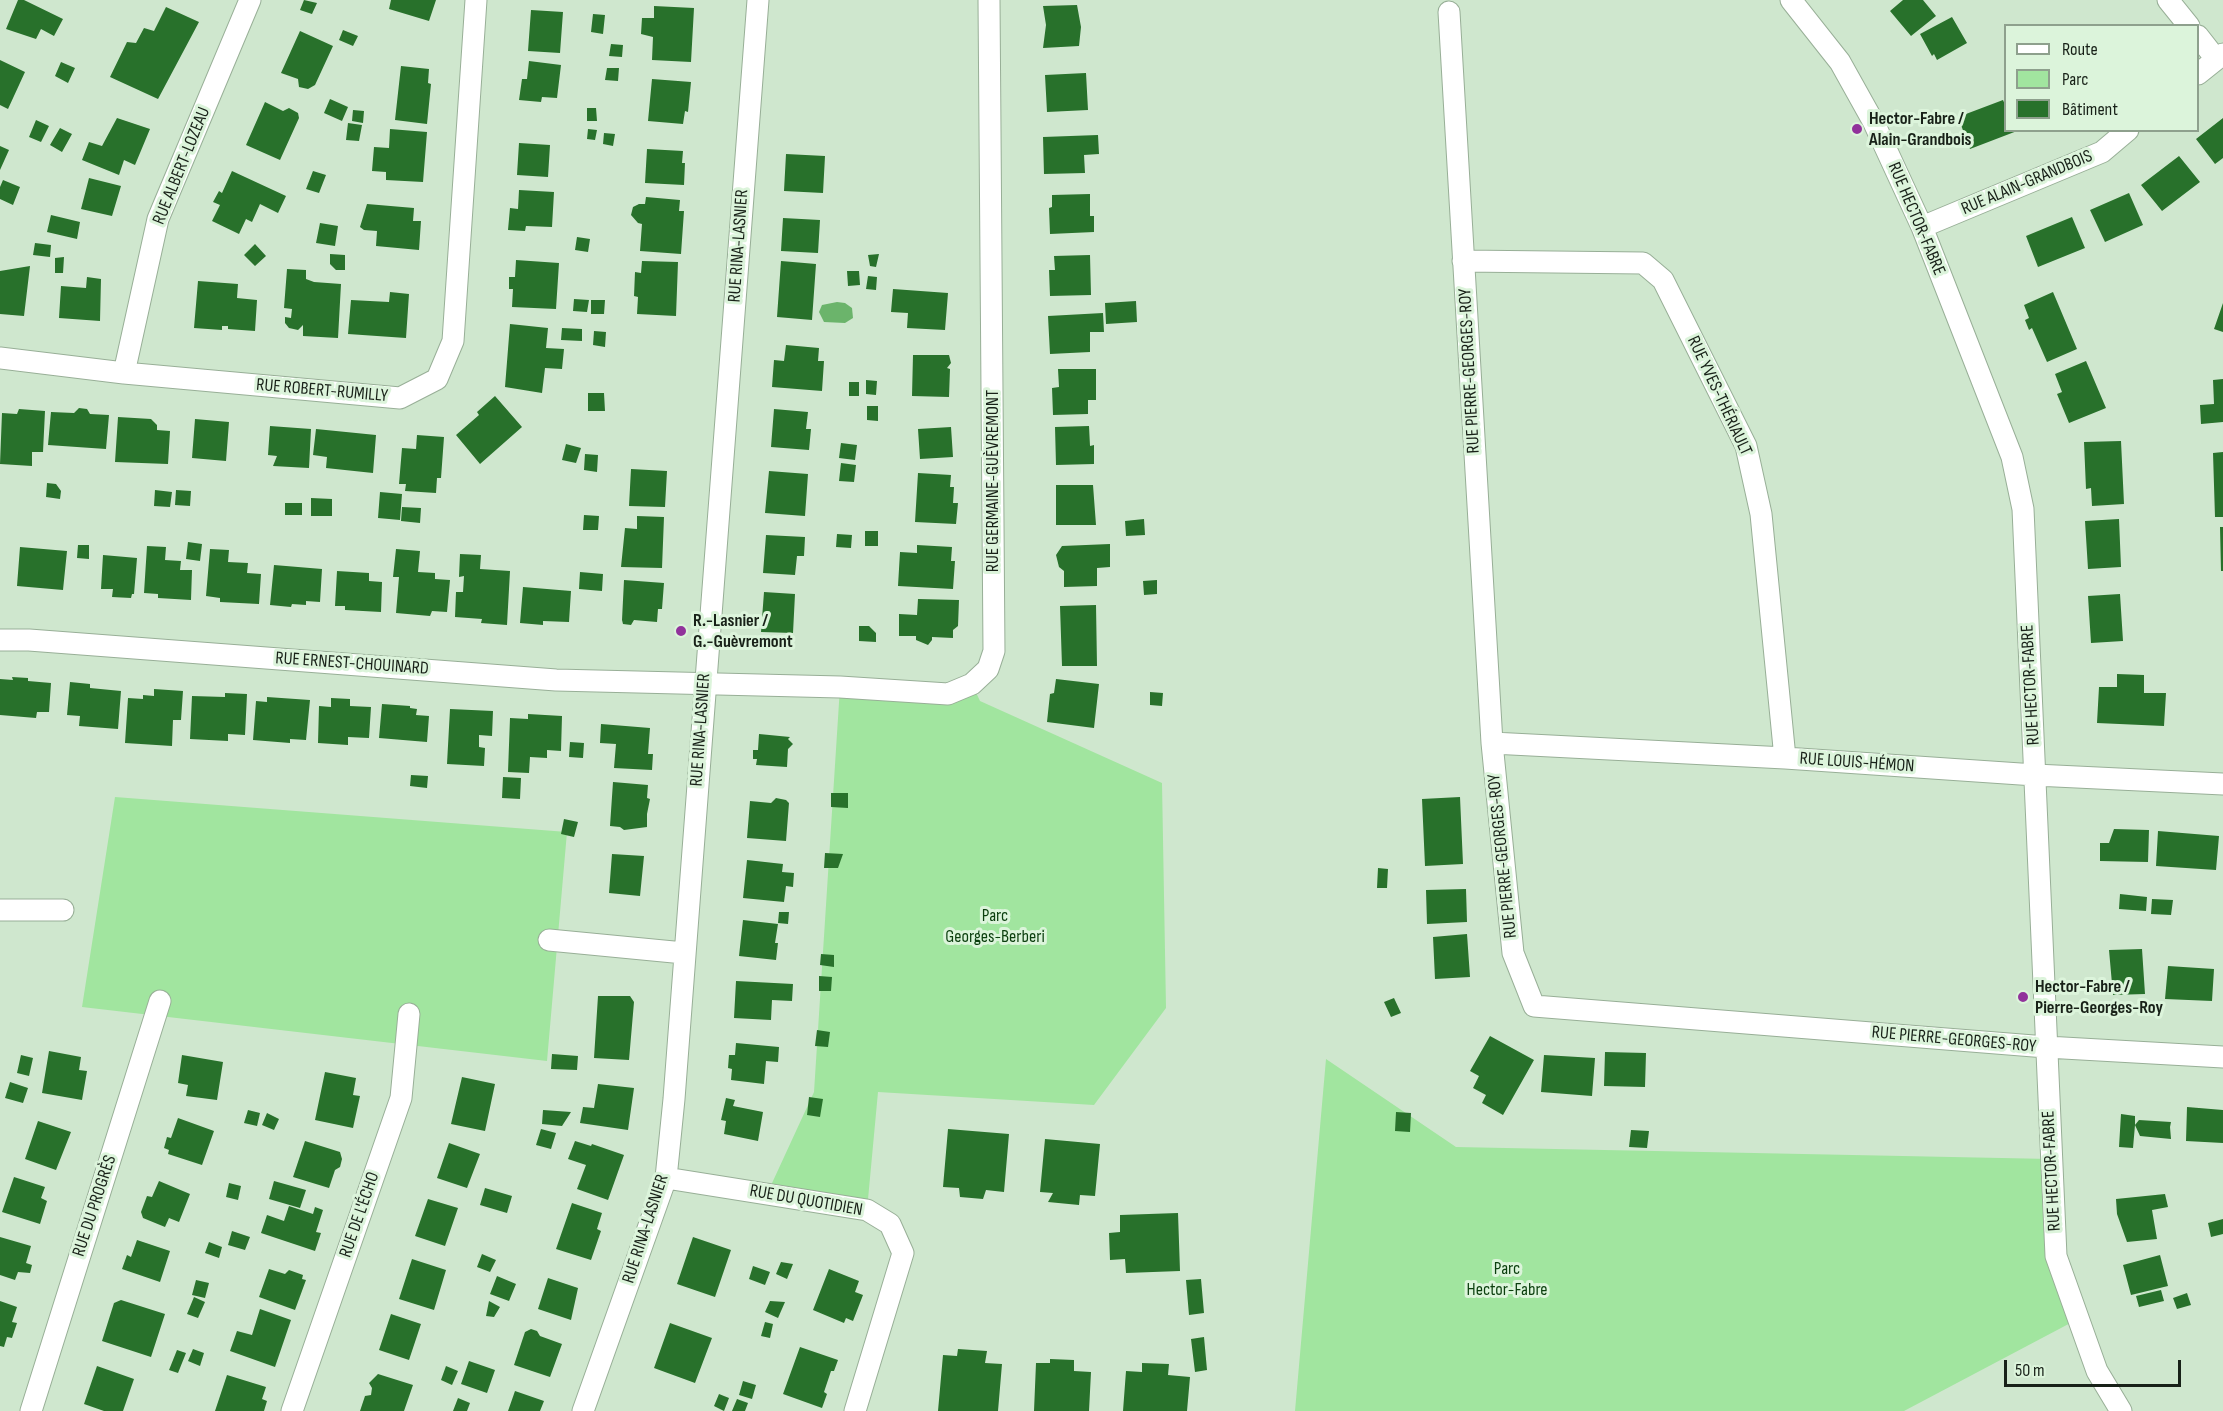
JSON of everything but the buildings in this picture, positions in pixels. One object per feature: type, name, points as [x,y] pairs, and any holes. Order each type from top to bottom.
[{"type":"street","name":"RUE ALBERT-LOZEAU","points":[[124,373],[158,219],[250,0]]},
{"type":"street","name":"RUE ROBERT-RUMILLY","points":[[0,358],[124,373],[400,398],[437,379],[453,341],[476,0]]},
{"type":"street","name":"RUE RINA-LASNIER","points":[[583,1411],[666,1178],[674,1100],[758,0]]},
{"type":"street","name":"RUE GERMAINE-GUÈVREMONT","points":[[705,684],[840,687],[948,694],[972,684],[988,669],[994,651],[989,0]]},
{"type":"street","name":"RUE HECTOR-FABRE","points":[[1791,0],[1840,62],[1874,123],[1922,227],[2012,457],[2024,521],[2056,1256],[2097,1371],[2121,1411]]},
{"type":"street","points":[[2168,0],[2187,24]]},
{"type":"street","name":"RUE PIERRE-GEORGES-ROY","points":[[1449,12],[1492,743],[1513,953],[1534,1006],[2046,1047],[2223,1057]]},
{"type":"street","points":[[2199,37],[2220,57],[2199,73]]},
{"type":"street","name":"RUE ALAIN-GRANDBOIS","points":[[1922,227],[2102,152],[2126,132]]},
{"type":"street","name":"RUE YVES-THÉRIAULT","points":[[1463,261],[1644,263],[1663,280],[1746,446],[1761,514],[1785,758]]},
{"type":"street","name":"RUE ERNEST-CHOUINARD","points":[[0,640],[29,640],[556,680],[705,684]]},
{"type":"street","name":"RUE LOUIS-HÉMON","points":[[1492,743],[2223,784]]},
{"type":"street","points":[[0,910],[63,910]]},
{"type":"street","points":[[549,940],[684,953]]},
{"type":"street","name":"RUE DU PROGRÈS","points":[[31,1411],[160,1001]]},
{"type":"street","name":"RUE DE L'ÉCHO","points":[[292,1411],[401,1098],[409,1014]]},
{"type":"street","name":"RUE DU QUOTIDIEN","points":[[666,1178],[867,1210],[890,1224],[903,1253],[855,1411]]},
{"type":"green space","name":"Parc Georges-Berberi","points":[[972,684],[980,701],[1162,783],[1166,1008],[1094,1105],[878,1092],[867,1210],[767,1194],[814,1092],[840,687]]},
{"type":"green space","points":[[115,797],[567,832],[547,1061],[82,1007]]},
{"type":"green space","name":"Parc Hector-Fabre","points":[[1326,1059],[1456,1147],[2051,1159],[2056,1256],[2078,1319],[1904,1411],[1295,1411]]},
{"type":"shaded area","points":[[845,303],[852,308],[853,318],[845,323],[824,322],[819,312],[822,305]]},
{"type":"place","name":"Hector-Fabre / Alain-Grandbois","points":[[1857,129]]},
{"type":"place","name":"R.-Lasnier / G.-Guèvremont","points":[[681,631]]},
{"type":"place","name":"Hector-Fabre / Pierre-Georges-Roy","points":[[2023,997]]}]
